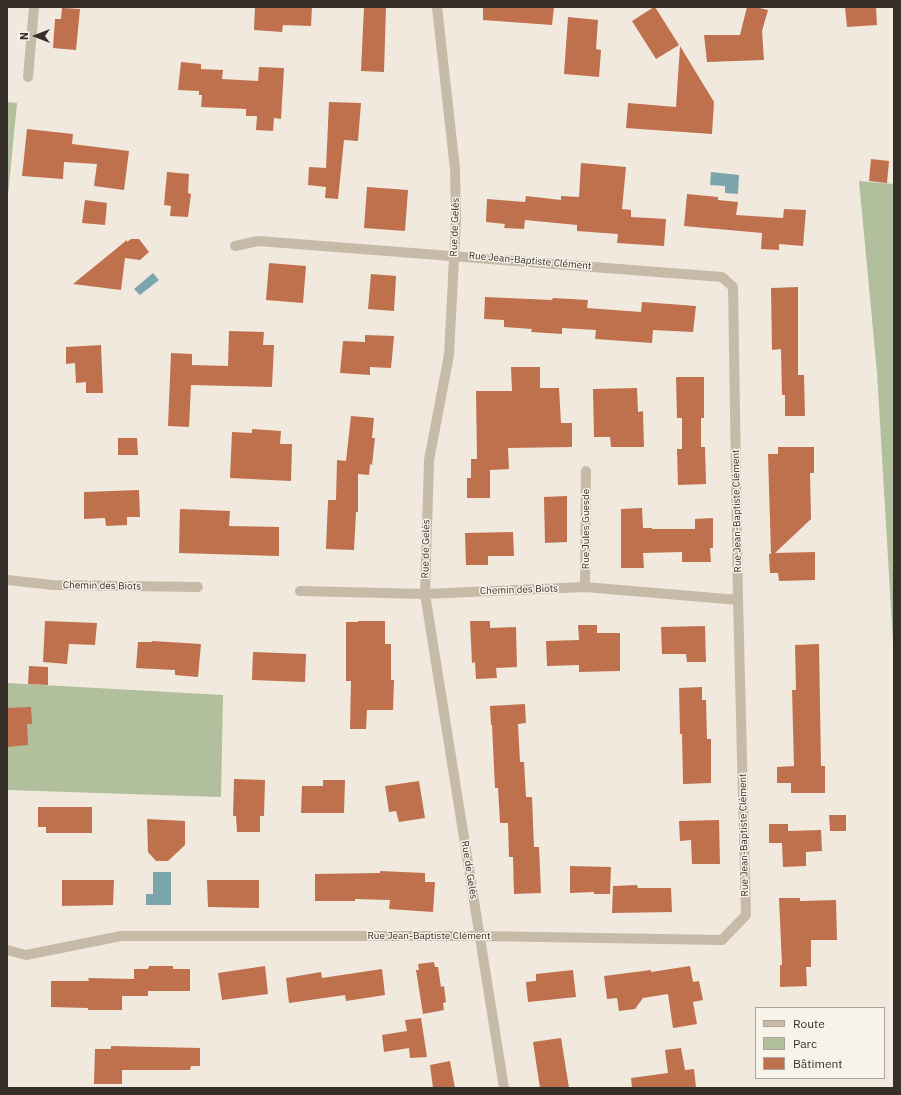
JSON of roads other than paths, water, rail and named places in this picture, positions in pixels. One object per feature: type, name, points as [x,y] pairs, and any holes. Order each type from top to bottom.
[{"type":"street","points":[[28,77],[34,7]]},
{"type":"street","name":"Rue de Gelès","points":[[437,7],[455,169],[456,220],[450,356],[428,460],[425,594],[504,1088]]},
{"type":"street","name":"Rue Jean-Baptiste Clément","points":[[7,950],[26,956],[121,936],[479,936],[722,940],[746,915],[738,600],[733,287],[722,277],[454,255],[258,241],[235,246]]},
{"type":"street","name":"Rue Jules Guesde","points":[[586,470],[586,587]]},
{"type":"street","name":"Chemin des Biots","points":[[7,580],[53,585],[198,587]]},
{"type":"street","name":"Chemin des Biots","points":[[300,590],[425,594],[586,587],[738,600]]},
{"type":"water","points":[[711,172],[739,175],[738,194],[725,193],[725,186],[710,185]]},
{"type":"water","points":[[153,273],[159,280],[140,295],[134,289]]},
{"type":"water","points":[[153,872],[171,872],[171,905],[146,905],[146,894],[153,894]]}]
